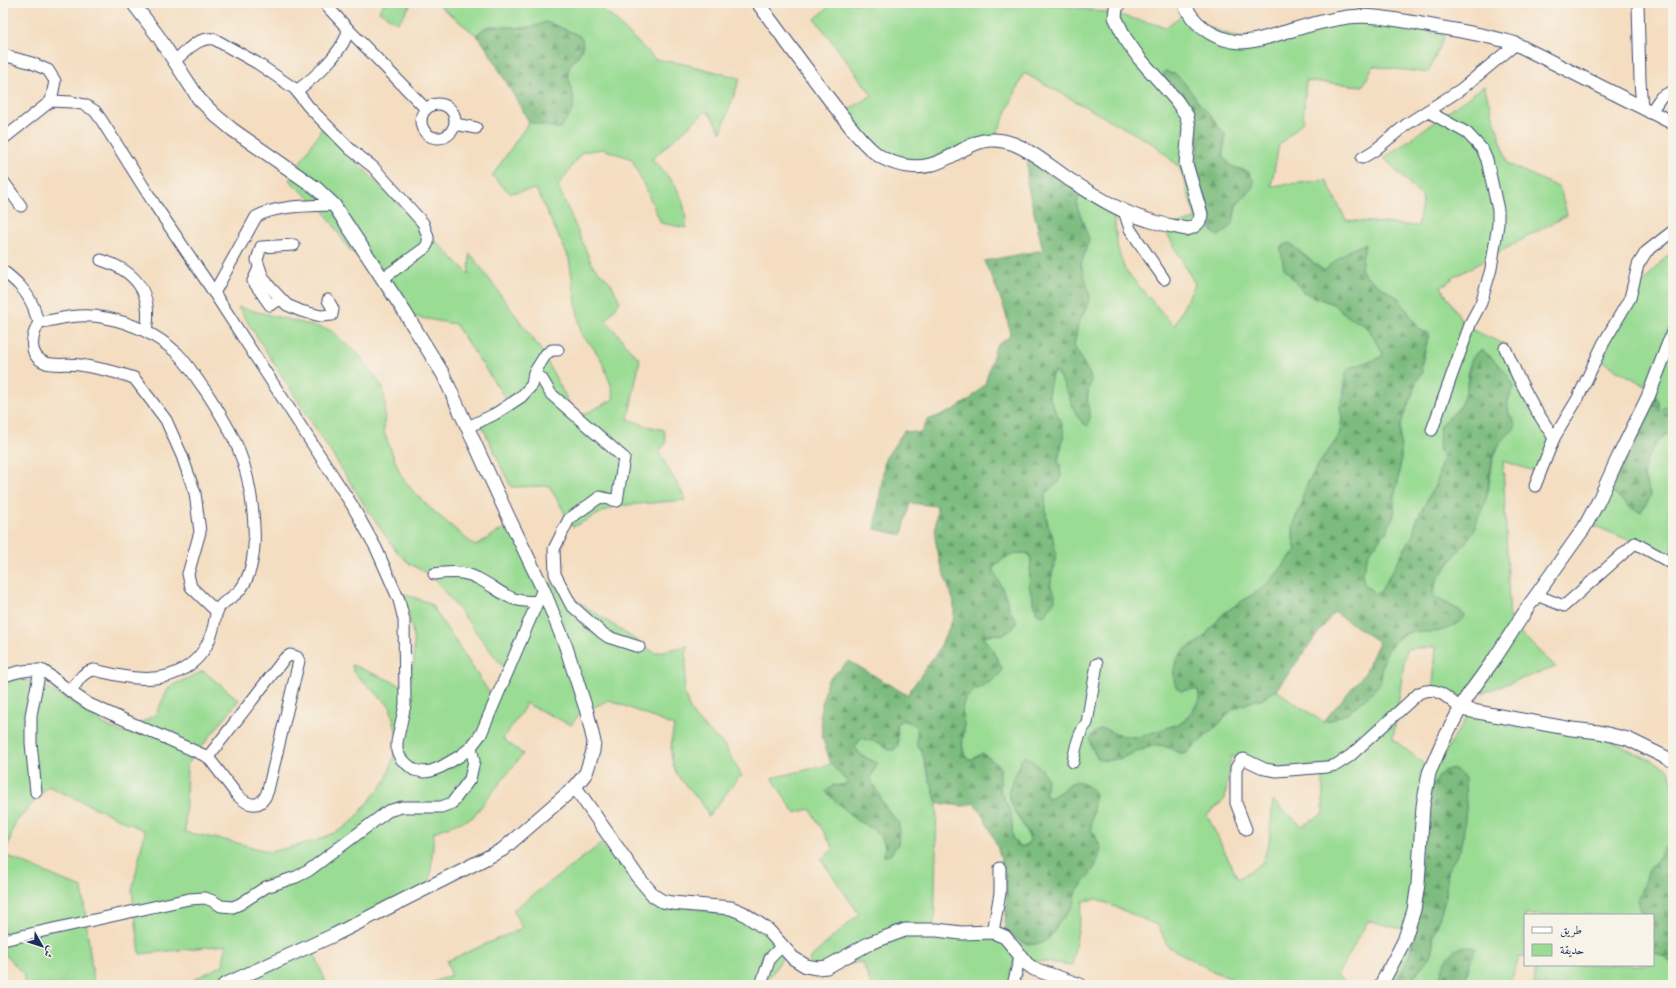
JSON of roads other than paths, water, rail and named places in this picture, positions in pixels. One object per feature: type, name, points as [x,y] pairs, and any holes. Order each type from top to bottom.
[{"type":"street","points":[[133,3],[158,36],[199,99],[216,116],[250,143],[316,188],[334,205],[404,311],[443,374],[504,508],[540,595],[565,644],[587,712],[594,742],[590,763],[586,773],[575,787],[502,850],[334,935],[224,985]]},
{"type":"street","points":[[324,3],[426,109]]},
{"type":"street","points":[[758,3],[854,131],[876,154],[882,158],[904,165],[917,167],[929,166],[950,158],[976,143],[987,139],[1004,141],[1026,150],[1091,193],[1124,211],[1148,220],[1186,229],[1195,226],[1201,217],[1186,164],[1189,128],[1186,116],[1176,100],[1139,58],[1125,38],[1115,17],[1116,8],[1120,3]]},
{"type":"street","points":[[1184,3],[1195,21],[1206,30],[1233,42],[1244,42],[1305,26],[1349,17],[1392,18],[1490,36],[1516,44],[1673,123]]},
{"type":"street","points":[[1638,3],[1640,81],[1646,110]]},
{"type":"street","points":[[295,89],[299,89],[304,85],[340,49],[346,39],[348,29]]},
{"type":"street","points":[[174,61],[200,40],[207,38],[214,39],[257,63],[295,89],[308,106],[350,149],[373,167],[415,214],[427,231],[428,243],[425,248],[382,279]]},
{"type":"street","points":[[1362,158],[1375,150],[1407,124],[1460,90],[1516,44]]},
{"type":"street","points":[[3,55],[32,63],[48,70],[55,81],[51,101],[3,139]]},
{"type":"street","points":[[1646,110],[1661,97],[1673,91]]},
{"type":"street","points":[[51,101],[72,102],[85,105],[102,121],[155,205],[352,506],[376,548],[399,600],[404,620],[405,705],[396,742],[401,760],[414,770],[424,772],[431,771],[452,761],[471,747],[481,734],[540,595]]},
{"type":"street","points":[[442,104],[449,108],[454,115],[455,124],[451,132],[444,138],[434,139],[426,134],[421,126],[421,117],[426,109],[433,105],[442,104]]},
{"type":"street","points":[[1427,111],[1467,133],[1482,149],[1487,160],[1498,210],[1498,224],[1491,269],[1481,303],[1471,322],[1432,430]]},
{"type":"street","points":[[455,124],[476,128]]},
{"type":"street","points":[[3,181],[21,206]]},
{"type":"street","points":[[214,293],[256,217],[264,212],[286,208],[334,205]]},
{"type":"street","points":[[1124,211],[1130,229],[1164,279]]},
{"type":"street","points":[[1535,486],[1554,438],[1578,398],[1606,338],[1630,298],[1638,265],[1646,252],[1673,231]]},
{"type":"street","points":[[294,245],[261,247],[256,260],[269,286],[287,305],[301,311],[321,316],[332,315],[334,309],[328,300]]},
{"type":"street","points":[[239,248],[245,253],[258,256]]},
{"type":"street","points":[[101,260],[133,278],[142,289],[147,303],[148,319],[146,331]]},
{"type":"street","points":[[3,271],[18,282],[24,289],[30,299],[36,316],[40,321]]},
{"type":"street","points":[[40,321],[92,316],[119,321],[146,331],[176,353],[187,364],[235,439],[247,474],[254,523],[253,560],[247,576],[240,590],[219,606],[216,611],[212,636],[204,650],[194,662],[181,671],[170,675],[153,678],[137,678],[94,670],[88,671],[81,677],[70,692]]},
{"type":"street","points":[[40,321],[34,332],[32,345],[39,358],[46,363],[78,364],[134,378],[166,420],[182,456],[195,493],[200,532],[188,574],[191,586],[216,611]]},
{"type":"street","points":[[1381,985],[1404,941],[1414,910],[1418,884],[1423,806],[1429,773],[1442,743],[1466,698],[1495,658],[1536,595],[1584,528],[1648,397],[1673,332]]},
{"type":"street","points":[[1505,348],[1534,407],[1554,438]]},
{"type":"street","points":[[468,427],[495,414],[521,397],[532,385],[534,373],[546,354],[552,350],[558,350]]},
{"type":"street","points":[[534,373],[542,379],[551,394],[624,458],[616,501],[600,497],[569,519],[554,549],[555,574],[571,606],[601,632],[608,637],[639,646]]},
{"type":"street","points":[[1536,595],[1564,606],[1635,544],[1673,564]]},
{"type":"street","points":[[434,574],[450,572],[462,573],[477,578],[520,602],[540,595]]},
{"type":"street","points":[[3,677],[16,673],[40,670],[51,676],[70,692],[89,704],[208,757],[242,800],[254,804],[260,804],[265,800],[298,664],[297,657],[290,655],[284,659],[208,757]]},
{"type":"street","points":[[1073,762],[1074,752],[1083,727],[1087,723],[1097,664]]},
{"type":"street","points":[[36,792],[31,743],[31,715],[40,670]]},
{"type":"street","points":[[1246,829],[1236,803],[1236,768],[1241,760],[1244,759],[1265,769],[1277,771],[1332,766],[1344,761],[1420,693],[1428,690],[1439,692],[1461,708],[1572,729],[1599,732],[1628,739],[1673,761]]},
{"type":"street","points":[[3,940],[189,898],[205,898],[213,900],[221,906],[227,907],[240,904],[266,888],[296,878],[308,871],[388,811],[402,807],[442,807],[452,803],[470,779],[474,761],[471,747]]},
{"type":"street","points":[[575,787],[637,876],[654,896],[662,901],[672,903],[731,908],[756,921],[768,930],[793,958],[806,966],[817,968],[827,967],[870,943],[905,930],[937,930],[961,933],[993,932],[1006,937],[1026,964],[1034,969],[1080,985]]},
{"type":"street","points":[[993,932],[1000,893],[1000,868]]},
{"type":"street","points":[[761,985],[770,958],[782,946]]},
{"type":"street","points":[[1013,985],[1020,956]]}]
